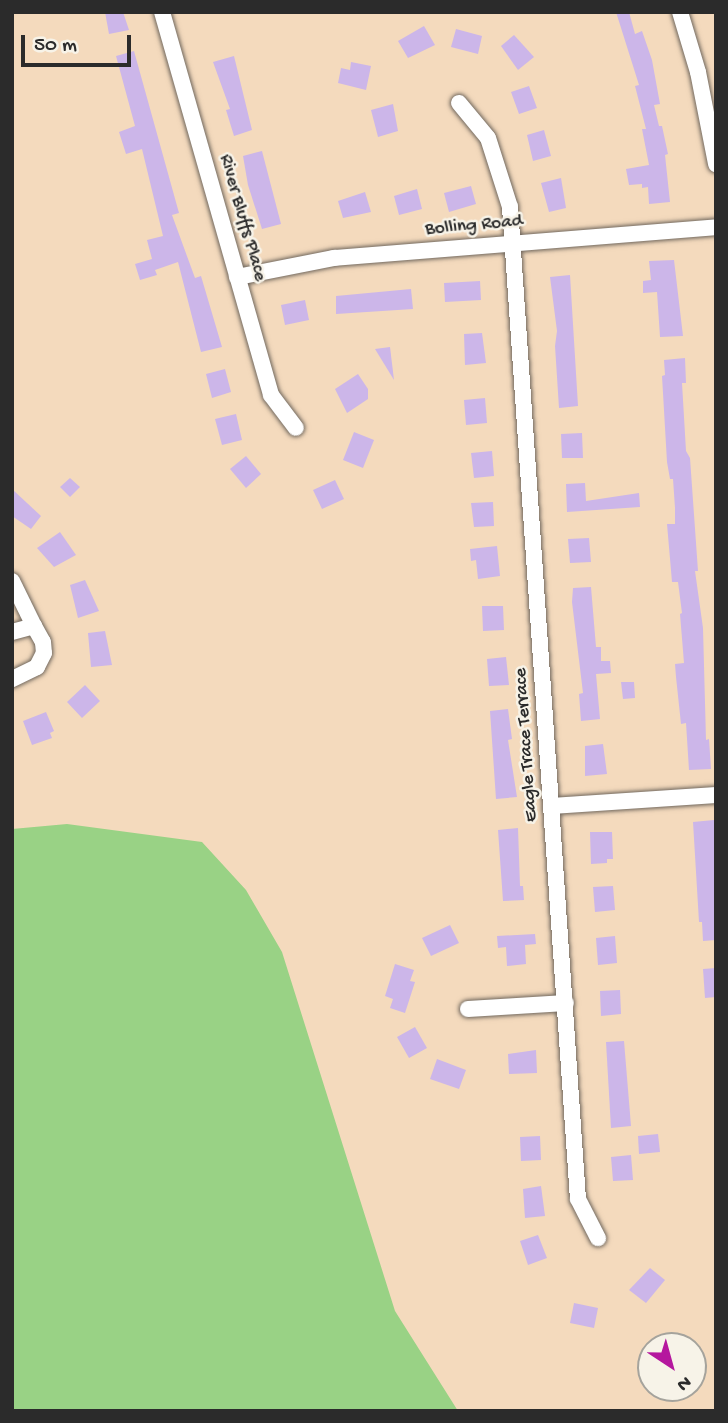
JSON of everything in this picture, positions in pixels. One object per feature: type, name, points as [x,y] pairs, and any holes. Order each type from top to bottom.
[{"type":"street","name":"River Bluffs Place","points":[[162,12],[271,395],[296,428]]},
{"type":"street","points":[[680,12],[698,72],[716,164]]},
{"type":"street","name":"Eagle Trace Terrace","points":[[459,103],[488,138],[510,207],[579,1199],[598,1238]]},
{"type":"street","name":"Bolling Road","points":[[237,277],[334,258],[716,227]]},
{"type":"street","points":[[12,581],[43,642],[41,661],[27,673],[12,679]]},
{"type":"street","points":[[12,632],[34,626]]},
{"type":"street","points":[[552,806],[716,795]]},
{"type":"street","points":[[468,1009],[565,1003]]},
{"type":"green space","points":[[67,824],[202,842],[246,890],[282,952],[395,1311],[458,1411],[12,1411],[12,829]]},
{"type":"building","points":[[105,12],[123,12],[129,30],[109,34]]},
{"type":"building","points":[[616,12],[629,12],[635,34],[642,31],[652,60],[660,104],[654,105],[668,154],[665,155],[670,202],[649,204],[648,187],[642,188],[642,184],[629,185],[626,169],[649,165],[642,129],[646,129],[635,86],[639,85]]},
{"type":"building","points":[[424,26],[435,45],[408,58],[398,41]]},
{"type":"building","points":[[456,29],[482,36],[478,54],[451,47]]},
{"type":"building","points":[[514,35],[534,57],[518,70],[501,46]]},
{"type":"building","points":[[134,51],[179,213],[172,215],[195,278],[201,276],[222,347],[201,352],[178,262],[155,270],[157,275],[140,280],[135,264],[152,259],[147,240],[163,236],[142,149],[126,154],[119,132],[135,126],[116,56]]},
{"type":"building","points":[[234,56],[252,130],[234,136],[226,110],[230,109],[213,62]]},
{"type":"building","points":[[351,62],[371,66],[366,90],[338,83],[341,68],[350,70]]},
{"type":"building","points":[[529,86],[537,108],[519,114],[511,92]]},
{"type":"building","points":[[393,104],[398,131],[378,137],[371,110]]},
{"type":"building","points":[[544,130],[551,156],[533,161],[527,135]]},
{"type":"building","points":[[262,151],[281,224],[262,229],[248,185],[243,156]]},
{"type":"building","points":[[561,178],[566,208],[549,212],[541,183]]},
{"type":"building","points":[[471,186],[476,204],[449,212],[444,193]]},
{"type":"building","points":[[417,189],[422,209],[399,215],[394,196]]},
{"type":"building","points":[[365,192],[371,212],[343,218],[338,201]]},
{"type":"building","points":[[674,260],[683,336],[660,337],[657,292],[643,293],[643,281],[651,280],[649,261]]},
{"type":"building","points":[[570,275],[578,406],[559,408],[555,346],[557,331],[550,277]]},
{"type":"building","points":[[480,281],[481,300],[445,302],[444,283]]},
{"type":"building","points":[[411,289],[413,309],[336,314],[336,296]]},
{"type":"building","points":[[305,300],[309,320],[285,325],[281,305]]},
{"type":"building","points":[[482,333],[486,363],[465,365],[464,334]]},
{"type":"building","points":[[390,347],[394,380],[375,349]]},
{"type":"building","points":[[685,358],[686,383],[682,383],[686,451],[690,458],[698,571],[695,571],[703,628],[706,740],[709,739],[711,769],[689,770],[686,723],[681,724],[675,664],[684,663],[682,613],[678,582],[672,582],[667,524],[675,524],[675,508],[673,479],[670,479],[667,462],[662,376],[665,375],[664,360]]},
{"type":"building","points":[[225,369],[231,392],[212,398],[206,374]]},
{"type":"building","points":[[358,374],[368,389],[368,399],[347,413],[335,389]]},
{"type":"building","points":[[485,398],[487,423],[466,425],[464,400]]},
{"type":"building","points":[[236,414],[242,440],[222,445],[215,419]]},
{"type":"building","points":[[354,432],[374,440],[363,468],[343,460]]},
{"type":"building","points":[[582,433],[583,458],[562,458],[561,434]]},
{"type":"building","points":[[492,451],[494,476],[474,478],[471,453]]},
{"type":"building","points":[[246,456],[261,474],[246,488],[230,469]]},
{"type":"building","points":[[70,478],[80,487],[70,497],[60,487]]},
{"type":"building","points":[[335,480],[344,499],[322,509],[313,490]]},
{"type":"building","points":[[585,483],[586,501],[639,493],[640,507],[567,512],[566,484]]},
{"type":"building","points":[[12,489],[41,516],[31,529],[12,516]]},
{"type":"building","points":[[493,502],[494,526],[474,527],[471,503]]},
{"type":"building","points":[[60,532],[76,555],[54,567],[37,548]]},
{"type":"building","points":[[589,538],[591,562],[570,563],[568,539]]},
{"type":"building","points":[[497,546],[500,576],[478,579],[476,560],[471,561],[470,549]]},
{"type":"building","points":[[85,580],[99,611],[78,618],[70,585]]},
{"type":"building","points":[[591,587],[596,647],[601,647],[601,661],[610,661],[611,673],[596,674],[600,719],[581,721],[579,694],[583,693],[572,602],[573,588]]},
{"type":"building","points":[[482,606],[503,606],[504,630],[483,631]]},
{"type":"building","points":[[105,631],[112,665],[91,667],[88,633]]},
{"type":"building","points":[[506,657],[509,685],[489,686],[487,659]]},
{"type":"building","points":[[621,682],[634,682],[635,698],[623,699]]},
{"type":"building","points":[[85,685],[100,701],[82,718],[67,702]]},
{"type":"building","points":[[508,709],[512,739],[508,740],[517,797],[496,799],[490,711]]},
{"type":"building","points":[[46,712],[54,731],[50,733],[52,738],[32,745],[23,721]]},
{"type":"building","points":[[603,744],[607,774],[585,776],[585,746]]},
{"type":"building","points":[[714,820],[716,940],[703,941],[702,922],[699,922],[693,822]]},
{"type":"building","points":[[518,828],[520,886],[523,886],[524,900],[503,901],[498,830]]},
{"type":"building","points":[[590,832],[612,832],[613,859],[607,859],[607,863],[591,864]]},
{"type":"building","points":[[613,886],[615,910],[595,912],[593,887]]},
{"type":"building","points":[[450,925],[459,943],[431,956],[422,938]]},
{"type":"building","points":[[535,934],[536,944],[525,945],[526,964],[507,966],[506,947],[498,948],[497,936]]},
{"type":"building","points":[[615,936],[617,963],[598,965],[596,938]]},
{"type":"building","points":[[395,964],[414,970],[410,981],[415,982],[405,1013],[390,1008],[393,999],[385,996]]},
{"type":"building","points":[[716,968],[716,997],[705,998],[703,969]]},
{"type":"building","points":[[620,990],[621,1014],[601,1016],[600,991]]},
{"type":"building","points":[[415,1027],[427,1048],[409,1058],[397,1037]]},
{"type":"building","points":[[624,1041],[631,1126],[611,1128],[606,1042]]},
{"type":"building","points":[[536,1050],[537,1073],[509,1074],[508,1054]]},
{"type":"building","points":[[437,1059],[466,1070],[459,1089],[430,1079]]},
{"type":"building","points":[[658,1134],[660,1152],[639,1154],[638,1136]]},
{"type":"building","points":[[540,1136],[541,1160],[521,1161],[520,1137]]},
{"type":"building","points":[[631,1155],[633,1180],[613,1181],[611,1157]]},
{"type":"building","points":[[541,1186],[545,1216],[525,1218],[523,1189]]},
{"type":"building","points":[[538,1235],[547,1258],[528,1265],[520,1241]]},
{"type":"building","points":[[650,1268],[665,1280],[646,1303],[629,1290]]},
{"type":"building","points":[[574,1303],[598,1308],[594,1328],[570,1323]]}]
